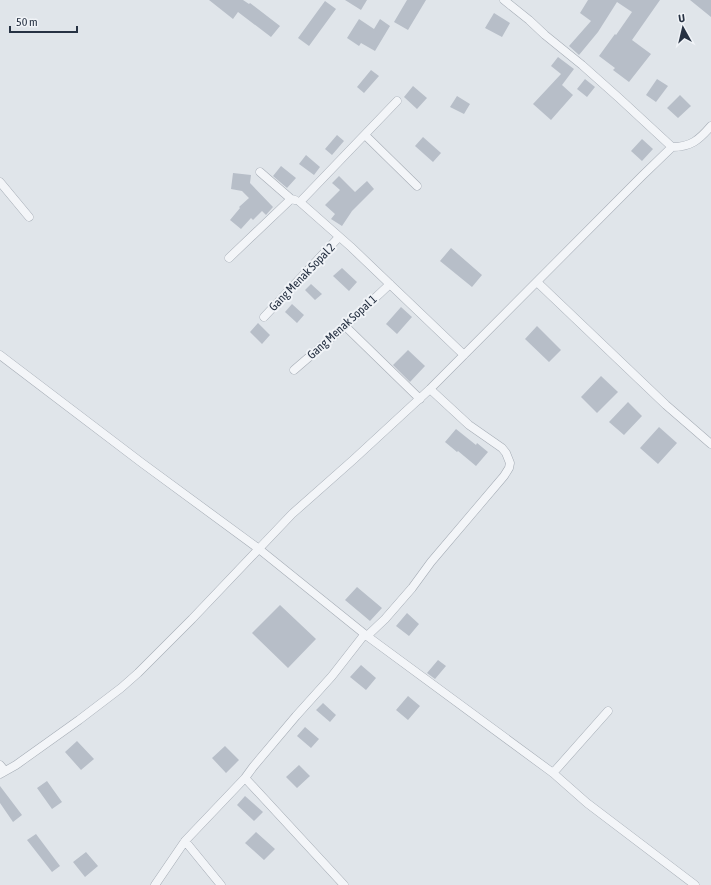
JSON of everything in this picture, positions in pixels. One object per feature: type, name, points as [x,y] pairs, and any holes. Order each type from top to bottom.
[{"type":"street","points":[[504,0],[582,65],[672,147]]},
{"type":"street","points":[[300,202],[397,101]]},
{"type":"street","points":[[2,770],[79,720],[138,673],[192,619],[292,514],[430,389],[672,147],[684,146],[694,142],[699,139],[711,126]]},
{"type":"street","points":[[365,135],[417,186]]},
{"type":"street","points":[[260,172],[291,199],[300,202],[340,237],[464,355]]},
{"type":"street","points":[[0,182],[29,217]]},
{"type":"street","points":[[229,258],[291,199]]},
{"type":"street","name":"Gang Menak Sopal 2","points":[[264,317],[340,237]]},
{"type":"street","points":[[537,282],[666,405],[711,444]]},
{"type":"street","name":"Gang Menak Sopal 1","points":[[294,370],[345,326],[390,284]]},
{"type":"street","points":[[345,326],[420,398]]},
{"type":"street","points":[[0,354],[142,463],[259,549],[362,639],[553,773],[587,803],[695,885]]},
{"type":"street","points":[[155,885],[185,841],[245,778],[362,639],[385,619],[412,588],[430,562],[504,476],[509,468],[510,463],[502,448],[469,425],[430,389]]},
{"type":"street","points":[[553,773],[608,711]]},
{"type":"street","points":[[245,778],[344,885]]},
{"type":"street","points":[[185,841],[221,885]]},
{"type":"building","points":[[209,0],[243,0],[249,4],[250,3],[280,26],[271,37],[238,12],[233,19]]},
{"type":"building","points":[[345,0],[367,0],[361,10]]},
{"type":"building","points":[[407,0],[426,0],[408,30],[394,22]]},
{"type":"building","points":[[588,0],[660,0],[632,40],[651,54],[629,82],[613,70],[615,68],[599,56],[632,12],[617,2],[598,32],[579,55],[569,46],[591,21],[580,13]]},
{"type":"building","points":[[690,0],[711,0],[711,17]]},
{"type":"building","points":[[325,1],[336,9],[309,46],[298,38]]},
{"type":"building","points":[[494,13],[510,23],[502,37],[485,28]]},
{"type":"building","points":[[359,19],[374,29],[380,19],[390,26],[375,51],[361,43],[359,46],[347,38]]},
{"type":"building","points":[[558,57],[574,69],[562,85],[573,95],[551,120],[533,104],[561,74],[551,66]]},
{"type":"building","points":[[371,70],[379,76],[364,93],[357,87]]},
{"type":"building","points":[[585,79],[595,87],[587,97],[577,89]]},
{"type":"building","points":[[657,79],[668,86],[656,102],[646,95]]},
{"type":"building","points":[[413,86],[427,98],[417,109],[404,97]]},
{"type":"building","points":[[680,95],[691,106],[678,118],[667,108]]},
{"type":"building","points":[[457,96],[470,104],[464,114],[450,107]]},
{"type":"building","points":[[337,135],[344,141],[332,155],[325,149]]},
{"type":"building","points":[[423,137],[441,153],[433,162],[415,146]]},
{"type":"building","points":[[642,139],[653,149],[642,161],[631,151]]},
{"type":"building","points":[[306,155],[320,167],[314,175],[299,164]]},
{"type":"building","points":[[281,166],[296,178],[287,188],[273,176]]},
{"type":"building","points":[[233,173],[251,175],[250,183],[273,207],[266,215],[262,211],[253,220],[251,218],[241,229],[230,220],[240,208],[239,207],[249,198],[242,191],[231,189]]},
{"type":"building","points":[[339,176],[355,192],[367,181],[374,189],[352,211],[342,226],[331,219],[335,214],[325,205],[340,190],[332,183]]},
{"type":"building","points":[[451,248],[482,275],[472,287],[440,261]]},
{"type":"building","points":[[342,268],[357,282],[349,291],[333,276]]},
{"type":"building","points":[[311,284],[322,294],[315,300],[305,290]]},
{"type":"building","points":[[292,304],[304,315],[297,323],[285,312]]},
{"type":"building","points":[[401,307],[412,317],[397,334],[386,324]]},
{"type":"building","points":[[258,323],[270,335],[262,344],[250,332]]},
{"type":"building","points":[[537,326],[561,350],[549,362],[525,339]]},
{"type":"building","points":[[408,350],[425,366],[410,382],[393,365]]},
{"type":"building","points":[[601,376],[618,392],[597,413],[581,397]]},
{"type":"building","points":[[628,402],[642,416],[624,435],[609,422]]},
{"type":"building","points":[[659,427],[677,443],[658,464],[640,448]]},
{"type":"building","points":[[456,429],[476,445],[477,443],[488,452],[476,466],[445,442]]},
{"type":"building","points":[[357,587],[382,608],[370,621],[345,600]]},
{"type":"building","points":[[280,605],[316,639],[288,668],[252,633]]},
{"type":"building","points":[[407,613],[419,624],[409,636],[396,626]]},
{"type":"building","points":[[438,660],[446,666],[435,679],[427,673]]},
{"type":"building","points":[[361,665],[376,678],[366,690],[350,677]]},
{"type":"building","points":[[408,696],[420,706],[408,720],[396,710]]},
{"type":"building","points":[[323,703],[336,715],[330,722],[316,710]]},
{"type":"building","points":[[305,727],[319,739],[311,748],[297,736]]},
{"type":"building","points":[[77,741],[94,759],[81,770],[65,752]]},
{"type":"building","points":[[225,746],[239,760],[226,773],[212,758]]},
{"type":"building","points":[[299,765],[310,776],[297,788],[286,777]]},
{"type":"building","points":[[47,781],[62,802],[52,809],[37,788]]},
{"type":"building","points":[[0,786],[22,815],[13,822],[0,803]]},
{"type":"building","points":[[245,796],[263,812],[254,821],[237,805]]},
{"type":"building","points":[[256,832],[275,849],[264,860],[245,843]]},
{"type":"building","points":[[36,834],[60,866],[52,872],[27,840]]},
{"type":"building","points":[[86,852],[98,866],[85,877],[73,862]]}]
